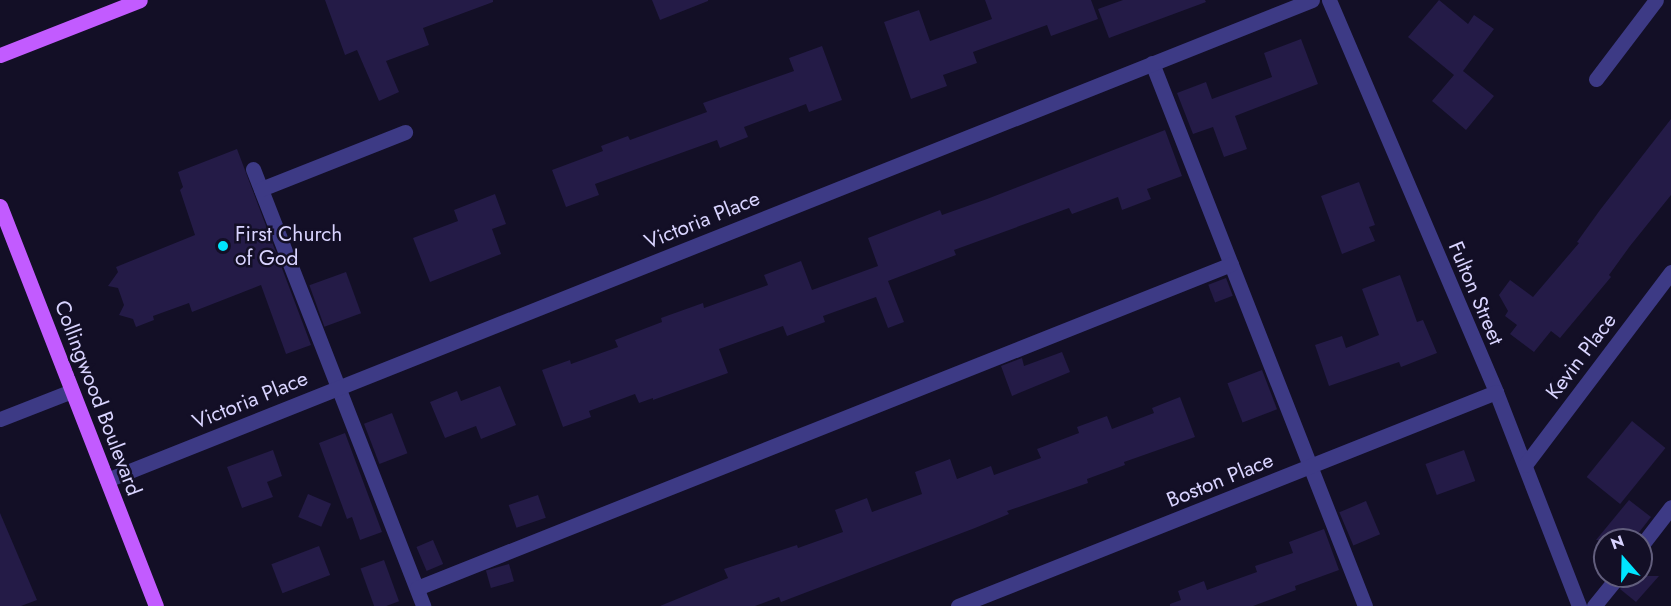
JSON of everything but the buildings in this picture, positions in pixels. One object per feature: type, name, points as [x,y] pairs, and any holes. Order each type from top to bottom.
[{"type":"main road","points":[[0,55],[140,0]]},
{"type":"main road","name":"Collingwood Boulevard","points":[[0,206],[5,233],[72,391],[156,606]]},
{"type":"street","name":"Victoria Place","points":[[107,480],[1312,0]]},
{"type":"street","name":"Fulton Street","points":[[1329,0],[1496,392],[1579,606]]},
{"type":"street","points":[[1596,79],[1656,0]]},
{"type":"street","points":[[1152,63],[1365,606]]},
{"type":"street","points":[[261,189],[405,132]]},
{"type":"street","points":[[253,169],[423,606]]},
{"type":"street","points":[[417,588],[1231,264]]},
{"type":"street","name":"Kevin Place","points":[[1525,465],[1671,272]]},
{"type":"street","points":[[0,419],[72,391]]},
{"type":"street","name":"Boston Place","points":[[958,606],[1496,392]]},
{"type":"street","points":[[1653,530],[1671,507]]},
{"type":"street","points":[[1594,606],[1608,588]]},
{"type":"place","name":"First Church of God","points":[[223,246]]}]
